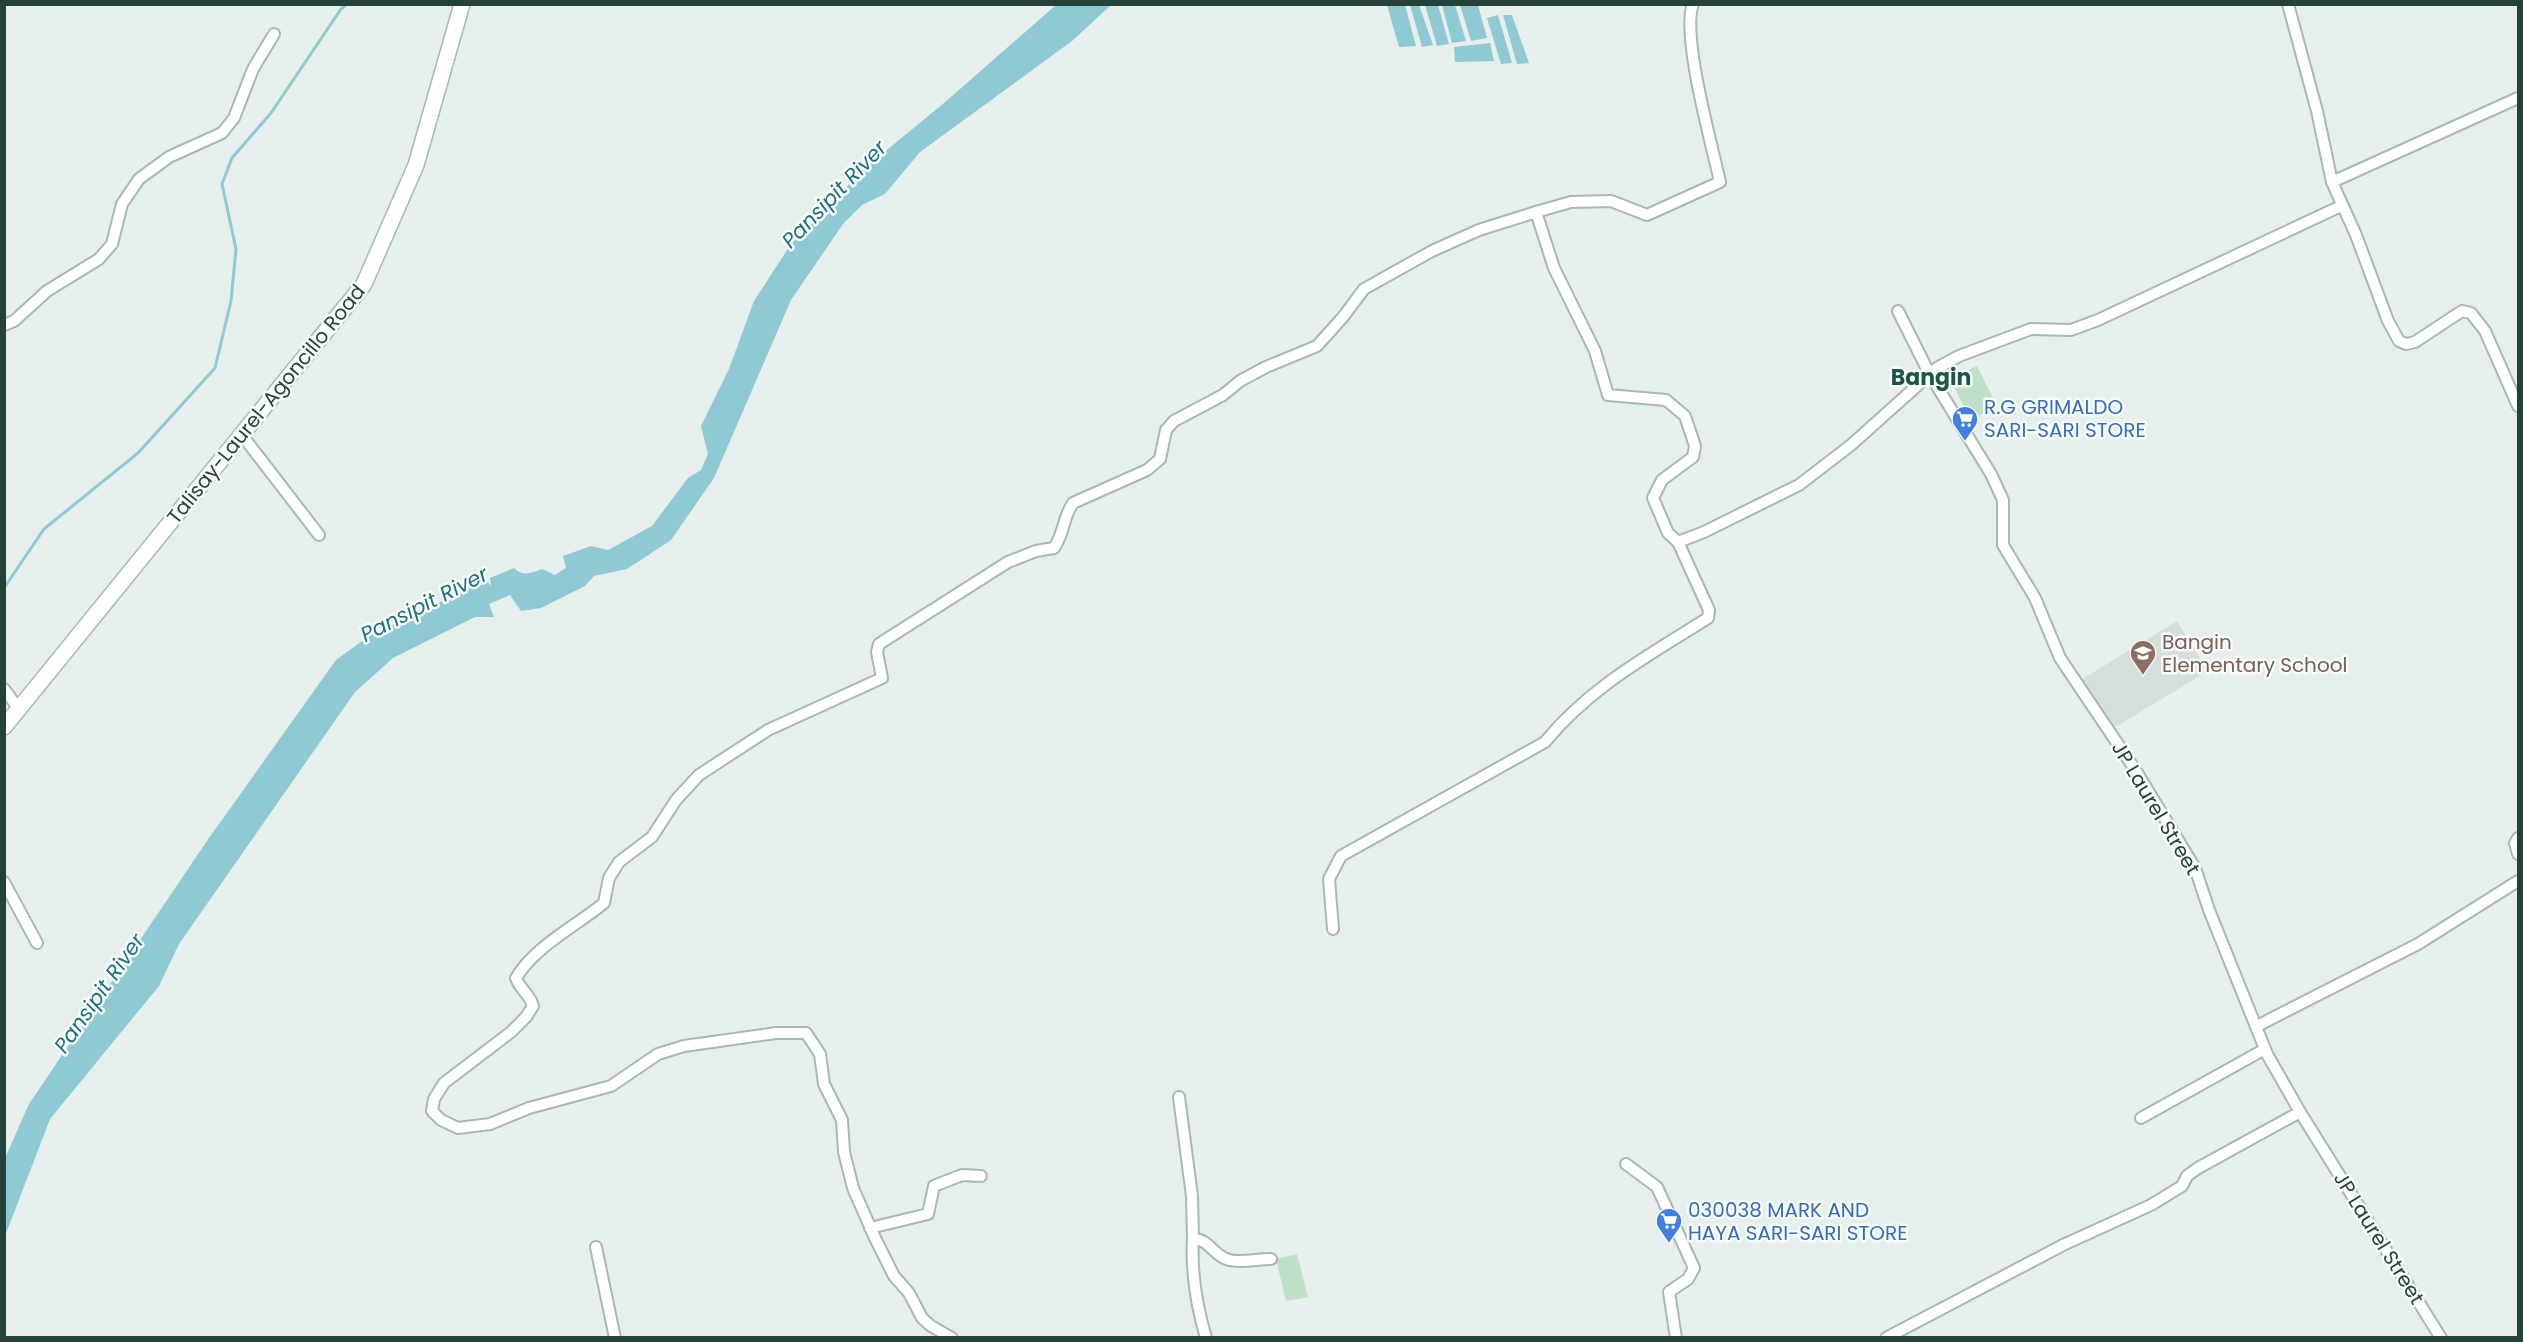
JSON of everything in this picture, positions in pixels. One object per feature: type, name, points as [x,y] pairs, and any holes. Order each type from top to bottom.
[{"type":"main road","name":"Talisay-Laurel-Agoncillo Road","points":[[4,727],[364,284],[416,165],[462,4]]},
{"type":"street","points":[[952,1338],[922,1318],[909,1293],[894,1276],[870,1228],[853,1188],[844,1152],[842,1120],[824,1084],[820,1054],[806,1033],[776,1033],[684,1046],[658,1054],[612,1086],[539,1105],[490,1124],[458,1128],[441,1120],[432,1111],[434,1099],[444,1083],[481,1056],[526,1017],[534,1006],[530,996],[520,988],[516,978],[523,967],[533,956],[604,903],[609,878],[619,862],[651,837],[676,800],[699,775],[768,730],[882,678],[877,652],[879,644],[1008,562],[1036,551],[1054,548],[1060,540],[1066,512],[1073,503],[1147,470],[1160,459],[1166,430],[1174,421],[1223,395],[1240,381],[1266,367],[1317,346],[1364,289],[1432,251],[1479,230],[1571,202],[1611,201],[1647,215],[1720,182],[1693,56],[1689,14],[1693,4]]},
{"type":"street","points":[[2288,4],[2332,182],[2356,235],[2388,321],[2399,341],[2406,344],[2415,342],[2462,311],[2470,313],[2485,331],[2518,406]]},
{"type":"street","points":[[4,325],[14,321],[47,291],[99,259],[112,244],[122,204],[139,179],[169,157],[222,133],[234,118],[254,69],[274,33]]},
{"type":"street","points":[[2332,182],[2518,98]]},
{"type":"street","points":[[1678,542],[1704,532],[1799,484],[1851,445],[1936,368],[1959,356],[2031,328],[2071,330],[2124,309],[2341,206]]},
{"type":"street","points":[[1334,929],[1329,879],[1341,856],[1545,742],[1567,715],[1616,675],[1708,618],[1708,610],[1678,542],[1668,533],[1653,498],[1662,480],[1693,457],[1695,446],[1685,416],[1666,400],[1608,395],[1595,351],[1554,268],[1536,212]]},
{"type":"street","name":"JP Laurel Street","points":[[1898,311],[1930,375],[1991,474],[2003,500],[2003,545],[2035,598],[2060,658],[2136,771],[2195,868],[2209,910],[2265,1049],[2300,1112],[2441,1338]]},
{"type":"street","points":[[242,435],[319,535]]},
{"type":"street","points":[[4,689],[19,709]]},
{"type":"street","points":[[2518,838],[2515,843],[2518,854]]},
{"type":"street","points":[[2257,1026],[2418,944],[2518,881]]},
{"type":"street","points":[[4,882],[36,943]]},
{"type":"street","points":[[2141,1118],[2265,1049]]},
{"type":"street","points":[[1179,1097],[1192,1196],[1192,1256],[1201,1321],[1206,1338]]},
{"type":"street","points":[[1886,1338],[2063,1245],[2151,1205],[2182,1186],[2187,1176],[2198,1168],[2300,1112]]},
{"type":"street","points":[[1626,1164],[1658,1186],[1694,1268],[1688,1279],[1669,1292],[1676,1338]]},
{"type":"street","points":[[870,1228],[928,1214],[934,1186],[962,1175],[981,1176]]},
{"type":"street","points":[[1193,1239],[1209,1243],[1219,1255],[1229,1260],[1271,1259]]},
{"type":"street","points":[[596,1247],[615,1338]]},
{"type":"shaded area","name":"Bangin Elementary School","points":[[2177,621],[2208,671],[2112,729],[2079,681]]},
{"type":"green space","points":[[1977,366],[1997,406],[1971,420],[1950,379]]},
{"type":"green space","points":[[1297,1254],[1308,1297],[1286,1301],[1276,1259]]},
{"type":"water","points":[[1056,5],[1111,5],[1072,41],[920,152],[885,194],[862,205],[843,224],[791,300],[714,478],[671,540],[627,569],[594,576],[585,586],[541,608],[521,611],[510,595],[489,604],[494,617],[475,617],[393,658],[355,692],[179,944],[159,986],[50,1119],[5,1236],[5,1158],[29,1104],[209,838],[336,660],[369,636],[486,580],[491,586],[490,578],[514,568],[524,573],[542,569],[555,575],[566,568],[563,556],[591,546],[608,550],[652,526],[688,478],[701,470],[708,454],[701,426],[729,369],[754,301],[791,244],[865,168],[944,103]]},
{"type":"water","points":[[1387,5],[1405,5],[1416,46],[1399,47]]},
{"type":"water","points":[[1410,5],[1419,5],[1433,45],[1422,47]]},
{"type":"water","points":[[1425,5],[1438,5],[1449,44],[1437,46]]},
{"type":"water","points":[[1442,5],[1455,5],[1466,41],[1452,43]]},
{"type":"water","points":[[1460,5],[1478,5],[1487,38],[1471,41]]},
{"type":"water","points":[[1498,15],[1512,63],[1501,64],[1487,18]]},
{"type":"water","points":[[1503,15],[1512,15],[1529,63],[1517,64]]},
{"type":"water","points":[[1490,43],[1494,61],[1455,62],[1454,47]]},
{"type":"waterway","points":[[4,588],[44,529],[138,453],[215,368],[231,301],[236,249],[222,184],[232,158],[271,113],[341,9],[347,4]]},
{"type":"place","name":"R.G GRIMALDO SARI-SARI STORE","points":[[1965,442]]},
{"type":"place","name":"Bangin Elementary School","points":[[2143,676]]},
{"type":"place","name":"030038 MARK AND HAYA SARI-SARI STORE","points":[[1669,1244]]},
{"type":"district","name":"Bangin","points":[[1931,377]]},
{"type":"water label","name":"Pansipit River","points":[[834,194]]},
{"type":"water label","name":"Pansipit River","points":[[424,604]]},
{"type":"water label","name":"Pansipit River","points":[[99,993]]}]
